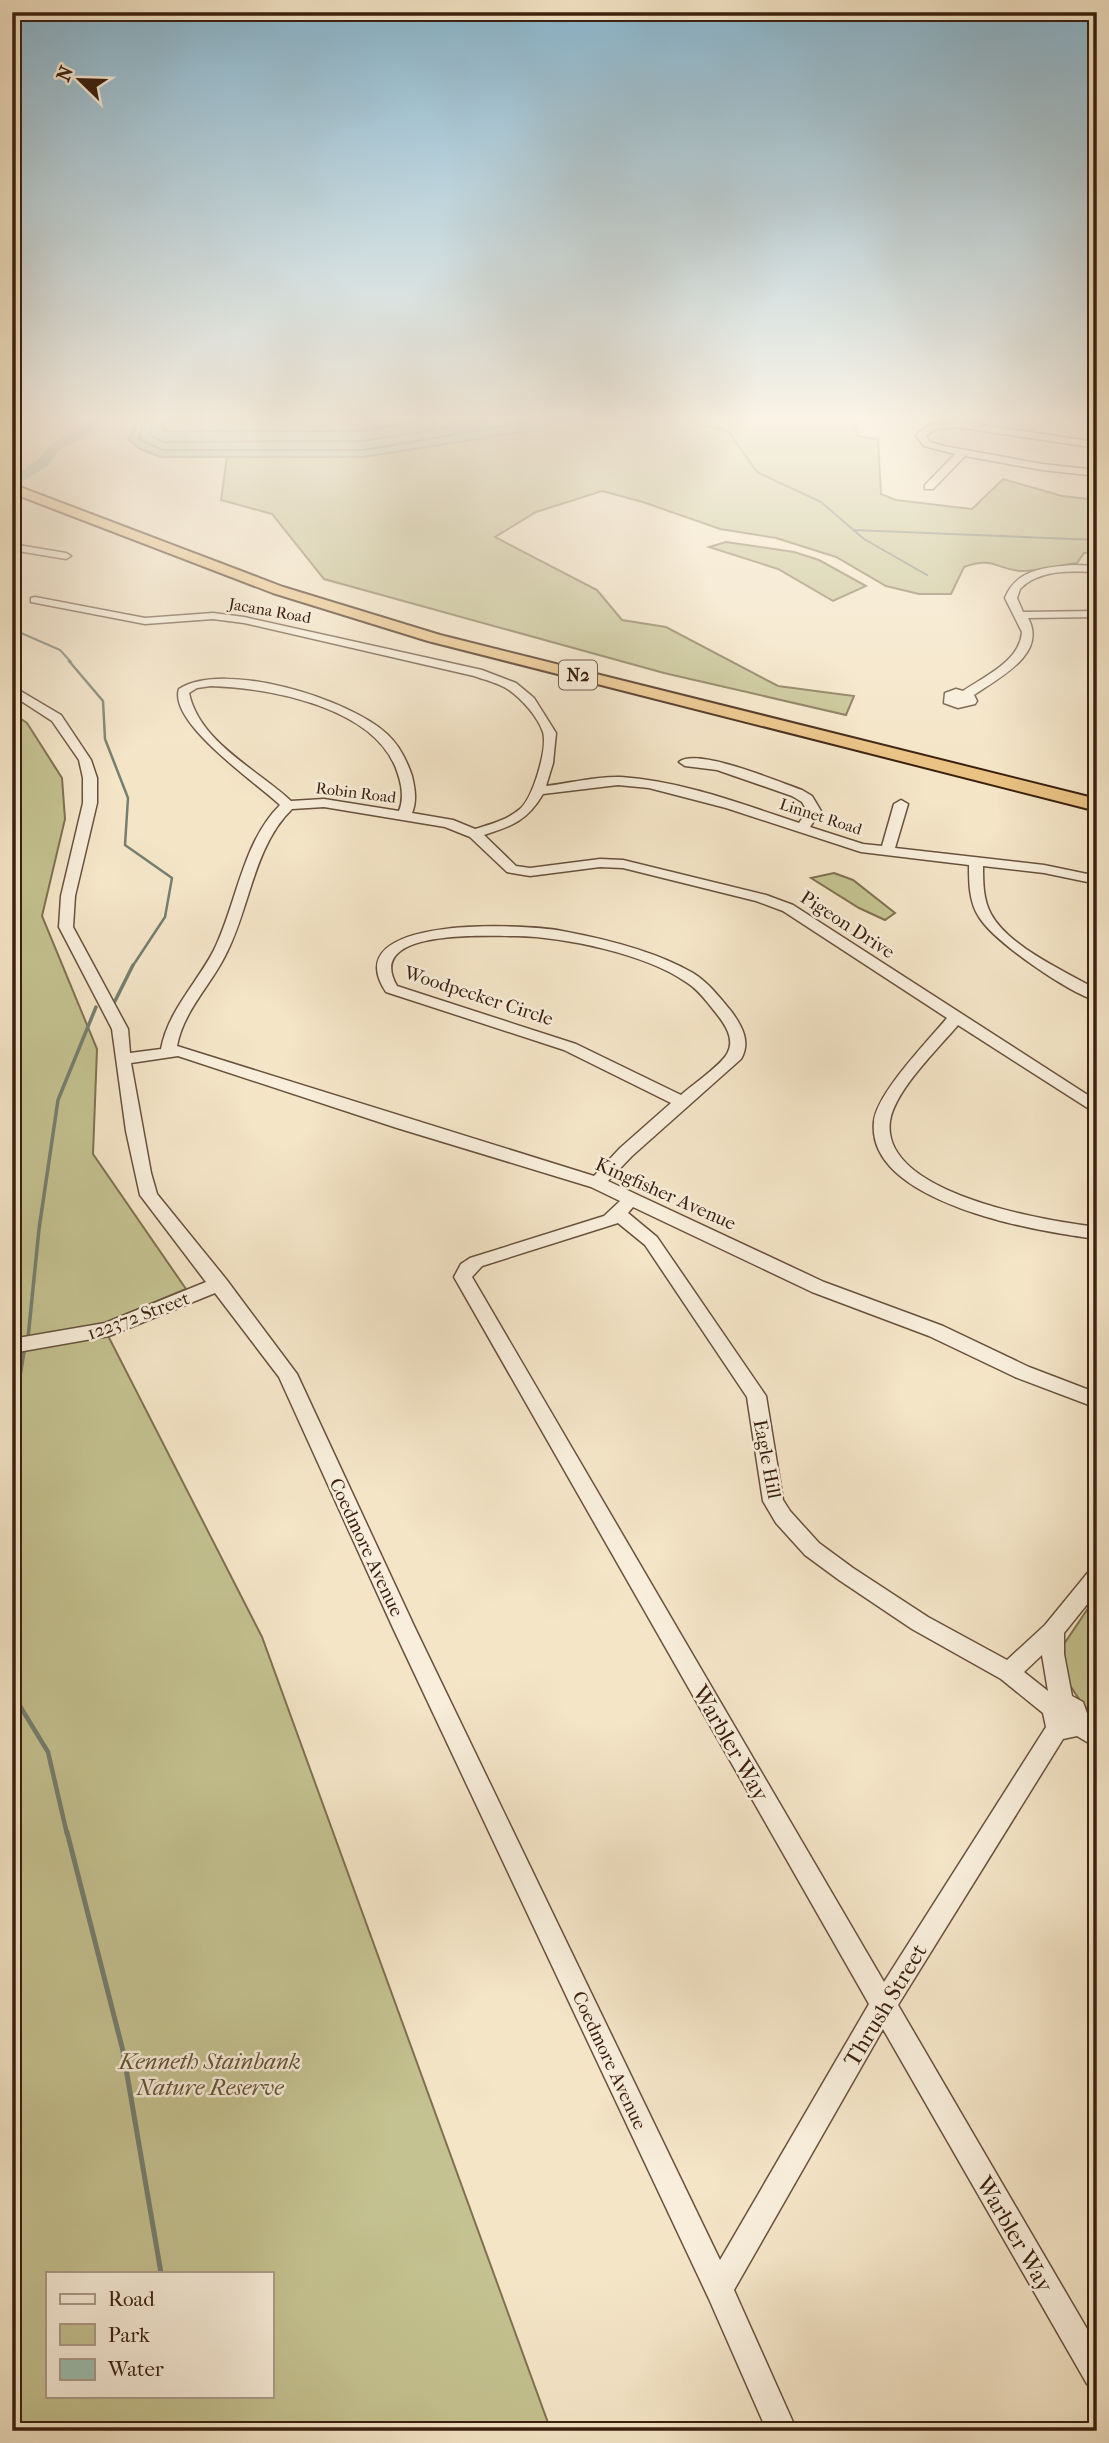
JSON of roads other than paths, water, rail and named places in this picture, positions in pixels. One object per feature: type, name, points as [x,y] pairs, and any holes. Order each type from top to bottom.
[{"type":"highway","name":"N2","points":[[131,534],[278,590],[434,638],[1097,805]]},
{"type":"highway","name":"N2","points":[[171,534],[337,596],[455,632],[1097,789]]},
{"type":"street","points":[[12,547],[66,556]]},
{"type":"street","points":[[966,695],[1020,655],[1027,645],[1029,635],[1011,598],[1011,591],[1022,580],[1060,569],[1097,569]]},
{"type":"street","name":"Jacana Road","points":[[35,600],[145,621],[213,616],[244,620],[341,639],[496,679],[512,686],[530,701],[550,733],[547,763],[538,791]]},
{"type":"street","points":[[1020,615],[1097,614]]},
{"type":"street","points":[[288,805],[272,788],[220,751],[203,734],[184,700],[183,692],[186,688],[200,682],[233,683],[313,702],[347,715],[387,740],[397,756],[409,791],[404,815]]},
{"type":"street","name":"Coedmore Avenue","points":[[12,690],[57,718],[85,760],[92,790],[68,896],[66,927],[120,1029],[122,1059],[142,1173],[149,1195],[287,1374],[404,1628],[719,2289],[782,2431]]},
{"type":"street","points":[[685,762],[719,766],[797,793],[807,799],[814,811],[802,829]]},
{"type":"street","name":"Linnet Road","points":[[538,791],[618,782],[649,783],[731,805],[861,848],[1044,869],[1097,880]]},
{"type":"street","points":[[475,834],[520,816],[533,803],[538,791]]},
{"type":"street","name":"Robin Road","points":[[169,1050],[177,1023],[223,946],[268,826],[279,811],[288,805],[324,803],[449,823],[475,834]]},
{"type":"street","points":[[887,853],[901,804]]},
{"type":"street","name":"Pigeon Drive","points":[[475,834],[512,869],[530,872],[600,863],[623,864],[776,902],[1097,1109]]},
{"type":"street","points":[[976,862],[979,901],[986,918],[995,928],[1008,941],[1097,996]]},
{"type":"street","name":"Woodpecker Circle","points":[[597,1183],[682,1101],[735,1056],[739,1046],[738,1034],[731,1020],[694,980],[681,972],[665,964],[567,937],[533,933],[423,935],[405,939],[396,946],[387,958],[384,980],[391,989],[570,1046],[682,1101]]},
{"type":"street","points":[[956,1017],[890,1102],[880,1131],[886,1152],[916,1179],[958,1201],[1045,1225],[1097,1233]]},
{"type":"street","name":"Kingfisher Avenue","points":[[122,1059],[169,1050],[179,1051],[403,1124],[597,1183],[818,1287],[936,1331],[1022,1371],[1097,1401]]},
{"type":"street","name":"Warbler Way","points":[[631,1198],[618,1215],[598,1225],[487,1258],[467,1268],[463,1276],[1097,2374]]},
{"type":"street","name":"Eagle Hill","points":[[618,1215],[651,1241],[756,1396],[773,1501],[783,1517],[812,1549],[920,1623],[1009,1672],[1063,1716],[1097,1738]]},
{"type":"street","name":"122372 Street","points":[[12,1346],[109,1329],[220,1284]]},
{"type":"street","points":[[1009,1672],[1053,1630],[1097,1576]]},
{"type":"street","points":[[1053,1630],[1053,1654],[1063,1716]]},
{"type":"street","name":"Thrush Street","points":[[719,2289],[883,2007],[1063,1716]]},
{"type":"waterway","points":[[858,534],[927,575]]},
{"type":"waterway","points":[[951,534],[1097,540]]},
{"type":"waterway","points":[[12,629],[60,650],[71,662]]},
{"type":"waterway","points":[[69,661],[103,701],[105,739],[128,798],[125,845],[172,878],[165,917],[132,967]]},
{"type":"waterway","points":[[115,1001],[132,967]]},
{"type":"waterway","points":[[28,1338],[39,1229],[58,1100],[96,1007]]},
{"type":"waterway","points":[[12,1422],[24,1349]]},
{"type":"waterway","points":[[12,1693],[48,1752],[67,1834]]},
{"type":"waterway","points":[[67,1832],[123,2051],[161,2272]]},
{"type":"park label","name":"Kenneth Stainbank Nature Reserve","points":[[210,2074]]}]
